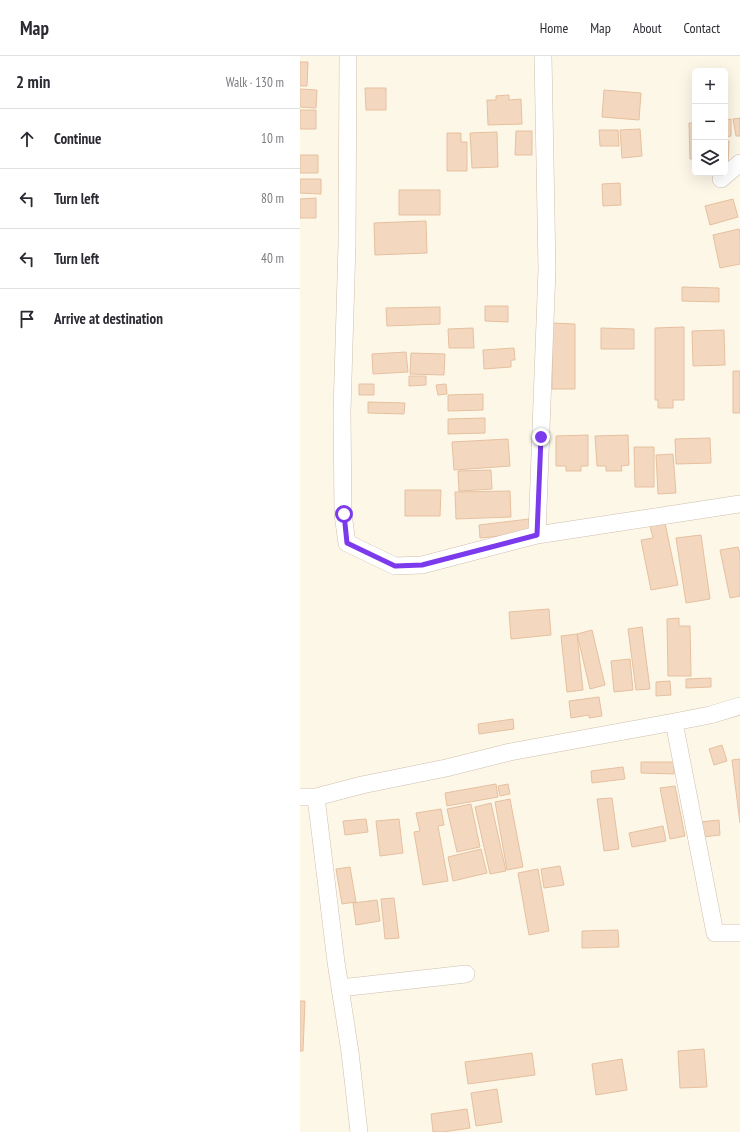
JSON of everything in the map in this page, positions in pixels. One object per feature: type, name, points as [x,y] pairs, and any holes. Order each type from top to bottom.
[{"type":"street","points":[[348,56],[347,244],[342,412],[344,514],[347,543],[395,566],[422,565],[537,535],[740,504]]},
{"type":"street","points":[[537,535],[547,270],[543,56]]},
{"type":"street","points":[[721,180],[740,163]]},
{"type":"street","points":[[359,1132],[350,1052],[327,893],[308,797],[446,768],[510,752],[710,715],[740,706]]},
{"type":"street","points":[[674,722],[715,933],[740,933]]},
{"type":"street","points":[[340,988],[466,974]]},
{"type":"building","points":[[300,62],[308,62],[307,86],[300,86]]},
{"type":"building","points":[[365,88],[386,88],[386,110],[366,110]]},
{"type":"building","points":[[300,89],[317,90],[316,108],[300,107]]},
{"type":"building","points":[[604,90],[641,93],[639,120],[602,117]]},
{"type":"building","points":[[509,95],[509,100],[521,99],[522,124],[488,125],[487,100],[496,100],[496,96]]},
{"type":"building","points":[[300,110],[316,110],[316,129],[300,129]]},
{"type":"building","points":[[740,118],[740,136],[736,136],[733,119]]},
{"type":"building","points":[[731,119],[731,136],[728,136],[728,120]]},
{"type":"building","points":[[689,123],[692,123],[692,159],[690,159]]},
{"type":"building","points":[[640,129],[642,156],[622,158],[620,130]]},
{"type":"building","points":[[599,130],[618,130],[619,146],[600,146]]},
{"type":"building","points":[[516,131],[532,131],[532,155],[515,155]]},
{"type":"building","points":[[497,132],[498,167],[472,168],[470,133]]},
{"type":"building","points":[[447,133],[461,133],[461,142],[467,142],[467,171],[447,171]]},
{"type":"building","points":[[728,141],[729,141],[728,165]]},
{"type":"building","points":[[300,155],[318,155],[318,173],[300,173]]},
{"type":"building","points":[[300,179],[321,179],[321,194],[300,193]]},
{"type":"building","points":[[620,183],[621,205],[603,206],[602,184]]},
{"type":"building","points":[[399,190],[440,190],[440,215],[399,215]]},
{"type":"building","points":[[316,198],[316,218],[300,218],[300,199]]},
{"type":"building","points":[[733,199],[738,217],[710,225],[705,206]]},
{"type":"building","points":[[426,221],[427,253],[375,255],[374,223]]},
{"type":"building","points":[[739,229],[740,264],[720,268],[713,235]]},
{"type":"building","points":[[682,287],[719,288],[719,302],[682,301]]},
{"type":"building","points":[[485,306],[508,306],[508,322],[485,321]]},
{"type":"building","points":[[440,307],[440,324],[387,326],[386,308]]},
{"type":"building","points":[[552,323],[575,324],[575,389],[552,389]]},
{"type":"building","points":[[684,327],[684,400],[673,400],[673,408],[658,408],[658,400],[655,400],[655,328]]},
{"type":"building","points":[[473,328],[474,348],[449,348],[448,329]]},
{"type":"building","points":[[601,328],[634,329],[634,349],[601,349]]},
{"type":"building","points":[[724,330],[725,365],[693,366],[692,331]]},
{"type":"building","points":[[514,348],[515,360],[511,360],[511,367],[484,369],[483,350]]},
{"type":"building","points":[[406,352],[408,372],[373,374],[372,354]]},
{"type":"building","points":[[411,353],[445,354],[444,375],[410,374]]},
{"type":"building","points":[[733,371],[740,371],[740,413],[733,413]]},
{"type":"building","points":[[409,376],[426,376],[426,385],[409,386]]},
{"type":"building","points":[[359,384],[374,384],[374,395],[359,395]]},
{"type":"building","points":[[446,384],[447,394],[438,395],[436,385]]},
{"type":"building","points":[[483,394],[483,410],[448,411],[448,395]]},
{"type":"building","points":[[368,402],[405,403],[404,414],[368,413]]},
{"type":"building","points":[[485,418],[485,433],[448,434],[448,419]]},
{"type":"building","points":[[588,435],[588,466],[581,466],[581,471],[566,471],[566,466],[556,466],[556,436]]},
{"type":"building","points":[[628,435],[629,465],[621,466],[622,471],[606,471],[606,466],[597,466],[595,436]]},
{"type":"building","points":[[710,438],[711,463],[676,464],[675,439]]},
{"type":"building","points":[[508,439],[510,466],[454,470],[452,442]]},
{"type":"building","points":[[634,447],[654,447],[654,487],[635,487]]},
{"type":"building","points":[[673,454],[676,493],[658,494],[656,455]]},
{"type":"building","points":[[491,470],[492,489],[459,491],[458,471]]},
{"type":"building","points":[[405,490],[441,490],[440,516],[405,516]]},
{"type":"building","points":[[510,491],[511,517],[456,519],[455,492]]},
{"type":"building","points":[[529,519],[531,533],[480,538],[479,525]]},
{"type":"building","points":[[665,523],[678,585],[651,590],[641,540],[653,538],[650,526]]},
{"type":"building","points":[[701,535],[710,599],[686,603],[676,538]]},
{"type":"building","points":[[738,547],[740,554],[740,596],[730,598],[720,550]]},
{"type":"building","points":[[549,609],[551,635],[511,639],[509,612]]},
{"type":"building","points":[[679,618],[679,626],[690,626],[691,676],[668,676],[667,619]]},
{"type":"building","points":[[642,627],[650,689],[636,690],[628,629]]},
{"type":"building","points":[[592,630],[605,685],[590,689],[577,634]]},
{"type":"building","points":[[577,634],[583,690],[567,692],[561,636]]},
{"type":"building","points":[[630,659],[633,690],[614,692],[611,661]]},
{"type":"building","points":[[711,678],[711,687],[686,688],[686,679]]},
{"type":"building","points":[[670,681],[671,695],[656,696],[656,682]]},
{"type":"building","points":[[599,697],[602,716],[589,718],[589,715],[571,718],[569,701]]},
{"type":"building","points":[[513,719],[514,729],[479,734],[478,724]]},
{"type":"building","points":[[722,745],[727,761],[714,765],[709,749]]},
{"type":"building","points":[[740,759],[740,823],[732,760]]},
{"type":"building","points":[[641,762],[674,762],[674,774],[641,773]]},
{"type":"building","points":[[623,767],[625,779],[592,783],[591,771]]},
{"type":"building","points":[[496,784],[498,797],[447,806],[445,793]]},
{"type":"building","points":[[508,784],[510,794],[500,796],[498,786]]},
{"type":"building","points":[[675,786],[685,836],[670,839],[660,788]]},
{"type":"building","points":[[612,798],[619,849],[604,851],[597,799]]},
{"type":"building","points":[[510,799],[523,867],[507,870],[495,802]]},
{"type":"building","points":[[491,803],[506,871],[490,874],[475,807]]},
{"type":"building","points":[[471,804],[480,847],[457,852],[447,809]]},
{"type":"building","points":[[441,809],[444,825],[438,826],[448,881],[423,885],[414,832],[420,831],[416,813]]},
{"type":"building","points":[[366,819],[368,832],[345,835],[343,821]]},
{"type":"building","points":[[399,819],[403,853],[380,856],[376,821]]},
{"type":"building","points":[[719,820],[720,835],[703,837],[700,822]]},
{"type":"building","points":[[663,826],[666,841],[632,847],[629,833]]},
{"type":"building","points":[[481,849],[487,873],[453,881],[448,857]]},
{"type":"building","points":[[560,866],[564,885],[544,888],[541,869]]},
{"type":"building","points":[[350,867],[356,902],[342,904],[336,869]]},
{"type":"building","points":[[538,869],[549,931],[529,935],[518,873]]},
{"type":"building","points":[[394,898],[399,938],[385,939],[381,899]]},
{"type":"building","points":[[377,900],[380,921],[356,925],[353,903]]},
{"type":"building","points":[[618,930],[619,947],[582,948],[582,931]]},
{"type":"building","points":[[300,1001],[305,1001],[303,1051],[300,1051]]},
{"type":"building","points":[[704,1049],[707,1087],[680,1088],[678,1051]]},
{"type":"building","points":[[532,1053],[535,1075],[468,1084],[465,1062]]},
{"type":"building","points":[[622,1059],[627,1090],[596,1095],[592,1064]]},
{"type":"building","points":[[497,1089],[502,1122],[476,1126],[471,1093]]},
{"type":"building","points":[[467,1109],[470,1128],[433,1132],[431,1114]]},
{"type":"route","points":[[344,514],[347,543],[395,566],[422,565],[537,535],[541,437]]}]
